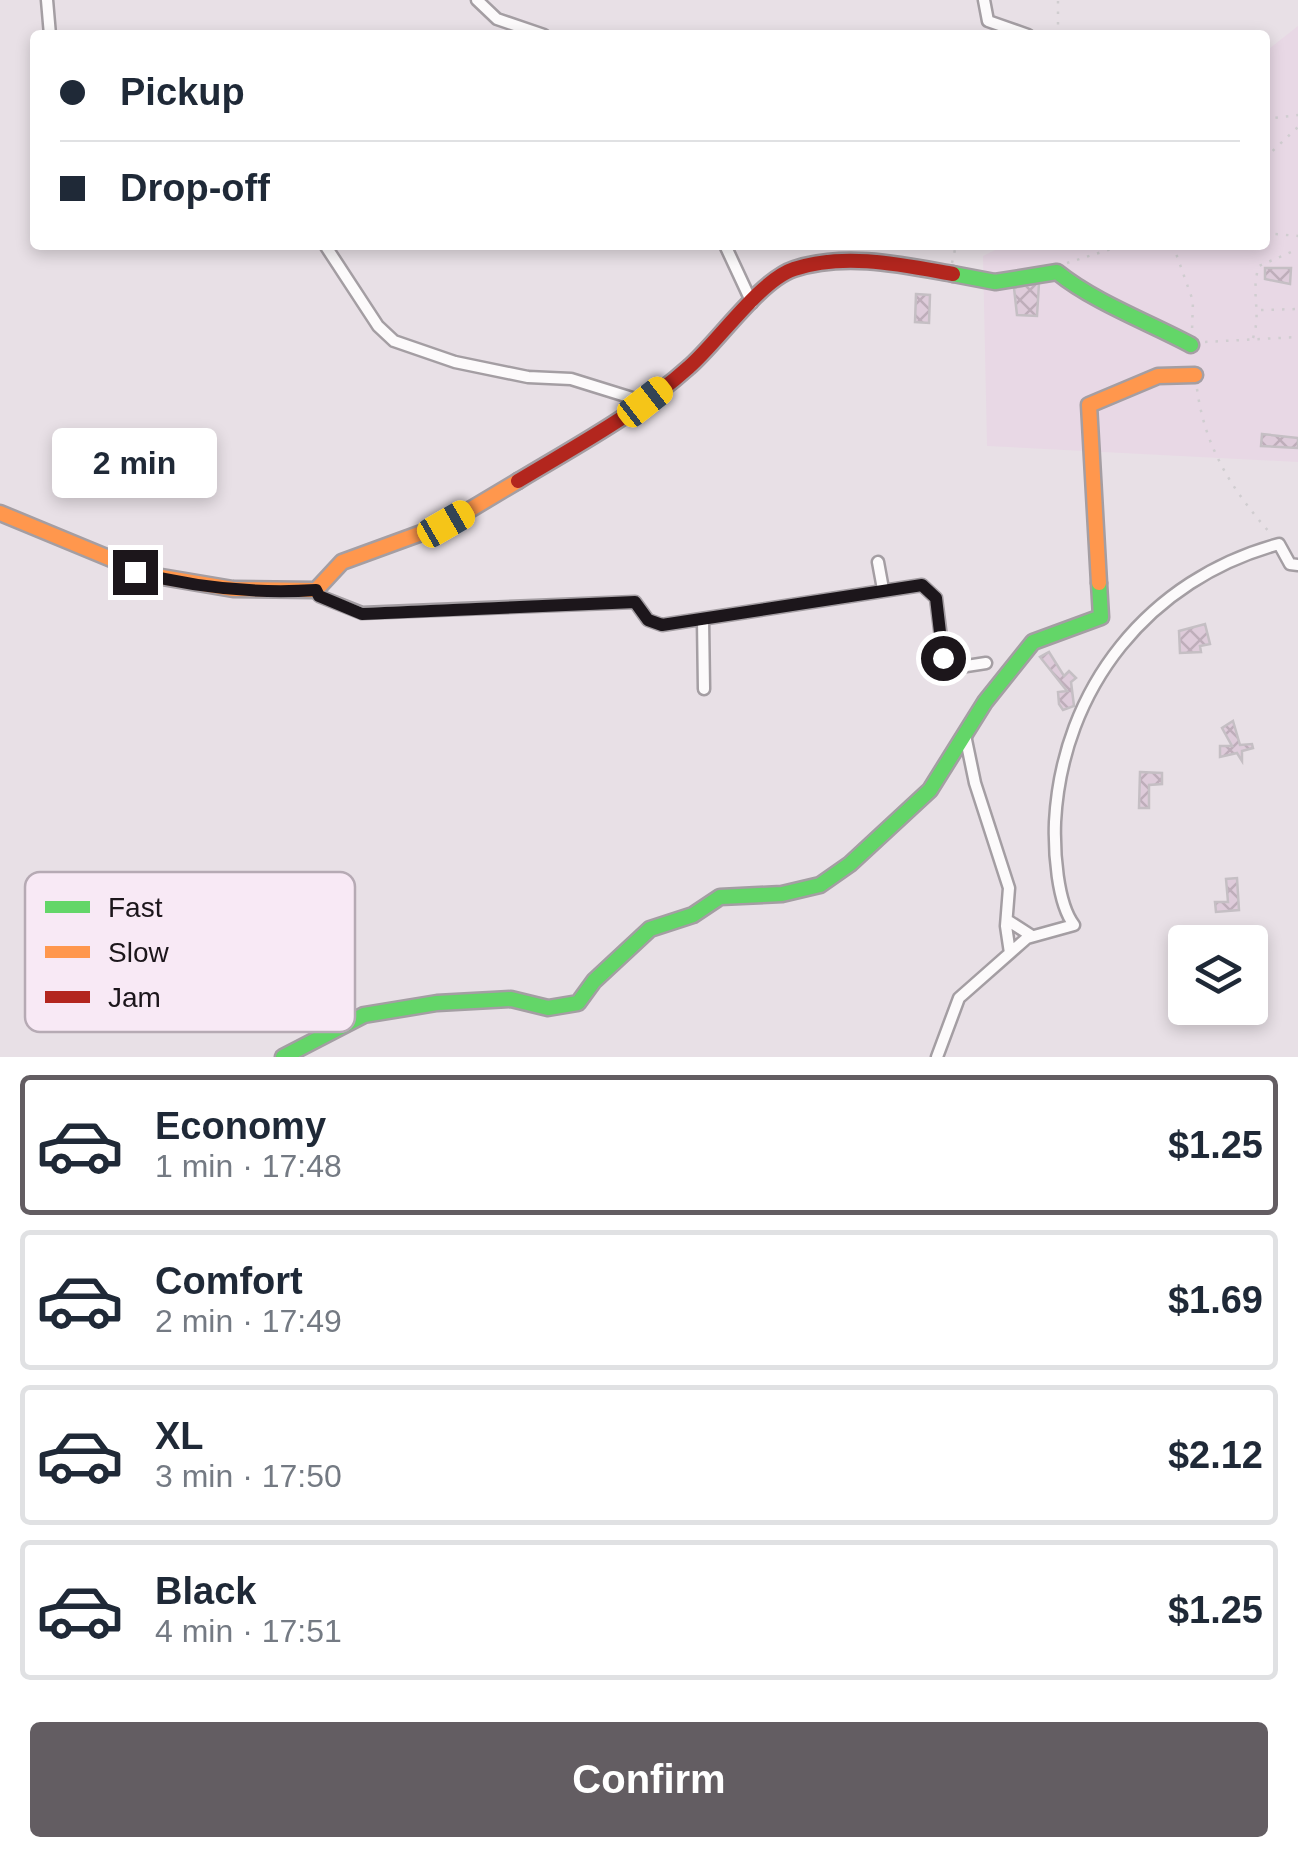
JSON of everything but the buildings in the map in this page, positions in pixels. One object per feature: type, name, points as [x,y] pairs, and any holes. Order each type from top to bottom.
[{"type":"street","points":[[47,0],[50,30]]},
{"type":"street","points":[[477,0],[497,19],[529,30]]},
{"type":"street","points":[[984,0],[988,21],[1014,30]]},
{"type":"street","points":[[328,250],[378,326],[394,341],[455,362],[528,377],[572,379],[645,402]]},
{"type":"street","points":[[727,250],[752,303]]},
{"type":"street","points":[[0,513],[98,558],[178,583],[280,592],[316,590],[342,562],[446,524],[578,448],[690,366],[792,269],[820,263],[892,262],[995,282],[1042,271],[1056,272],[1084,294],[1118,304],[1192,346]]},
{"type":"street","points":[[355,1021],[437,1004],[511,998],[548,1008],[578,1003],[594,981],[650,929],[693,914],[720,897],[782,894],[820,886],[910,813],[1032,642],[1102,617],[1088,405],[1158,376],[1196,376]]},
{"type":"street","points":[[937,1057],[959,998],[1032,936],[1074,925],[1065,914],[1053,846],[1067,737],[1085,696],[1128,639],[1168,601],[1238,555],[1279,544],[1298,576]]},
{"type":"street","points":[[878,562],[883,589]]},
{"type":"street","points":[[316,590],[319,596],[362,614],[635,602],[648,620],[662,625],[883,589],[927,588],[936,598],[942,620],[944,661],[960,667],[986,662]]},
{"type":"street","points":[[703,620],[704,689]]},
{"type":"street","points":[[964,734],[974,783],[1005,866],[1010,953]]},
{"type":"street","points":[[1007,920],[1032,936]]},
{"type":"street","points":[[283,1057],[332,1032]]},
{"type":"path","points":[[1058,0],[1058,30]]},
{"type":"path","points":[[1270,118],[1298,115]]},
{"type":"path","points":[[1270,153],[1298,126]]},
{"type":"path","points":[[1270,233],[1298,236]]},
{"type":"path","points":[[1253,338],[1260,310],[1252,297],[1260,266],[1298,249]]},
{"type":"path","points":[[950,272],[955,250]]},
{"type":"path","points":[[1042,271],[1108,250]]},
{"type":"path","points":[[1175,250],[1193,301],[1192,346],[1298,337]]},
{"type":"path","points":[[1260,310],[1298,309]]},
{"type":"path","points":[[1196,376],[1212,452],[1238,496],[1279,544]]},
{"type":"shaded area","points":[[1298,26],[1298,462],[987,446],[983,256],[995,250],[1270,250],[1270,48]]},
{"type":"traffic: fast","points":[[953,274],[995,282],[1057,272],[1104,302],[1191,345]]},
{"type":"traffic: fast","points":[[355,1020],[437,1003],[511,999],[548,1008],[578,1003],[594,981],[650,929],[693,915],[720,897],[782,894],[820,885],[850,864],[930,790],[985,702],[1033,642],[1101,617],[1099,583]]},
{"type":"traffic: fast","points":[[283,1057],[331,1032]]},
{"type":"traffic: slow","points":[[1099,583],[1089,405],[1158,376],[1195,375]]},
{"type":"traffic: slow","points":[[0,513],[150,575],[233,589],[316,590],[342,562],[446,524],[518,481]]},
{"type":"traffic: jam","points":[[518,481],[669,384],[781,275],[833,261],[894,264],[953,274]]},
{"type":"route","points":[[135,572],[178,583],[280,592],[316,590],[319,596],[362,614],[570,608],[635,602],[648,620],[662,625],[922,585],[936,598],[942,620],[943,658]]}]
